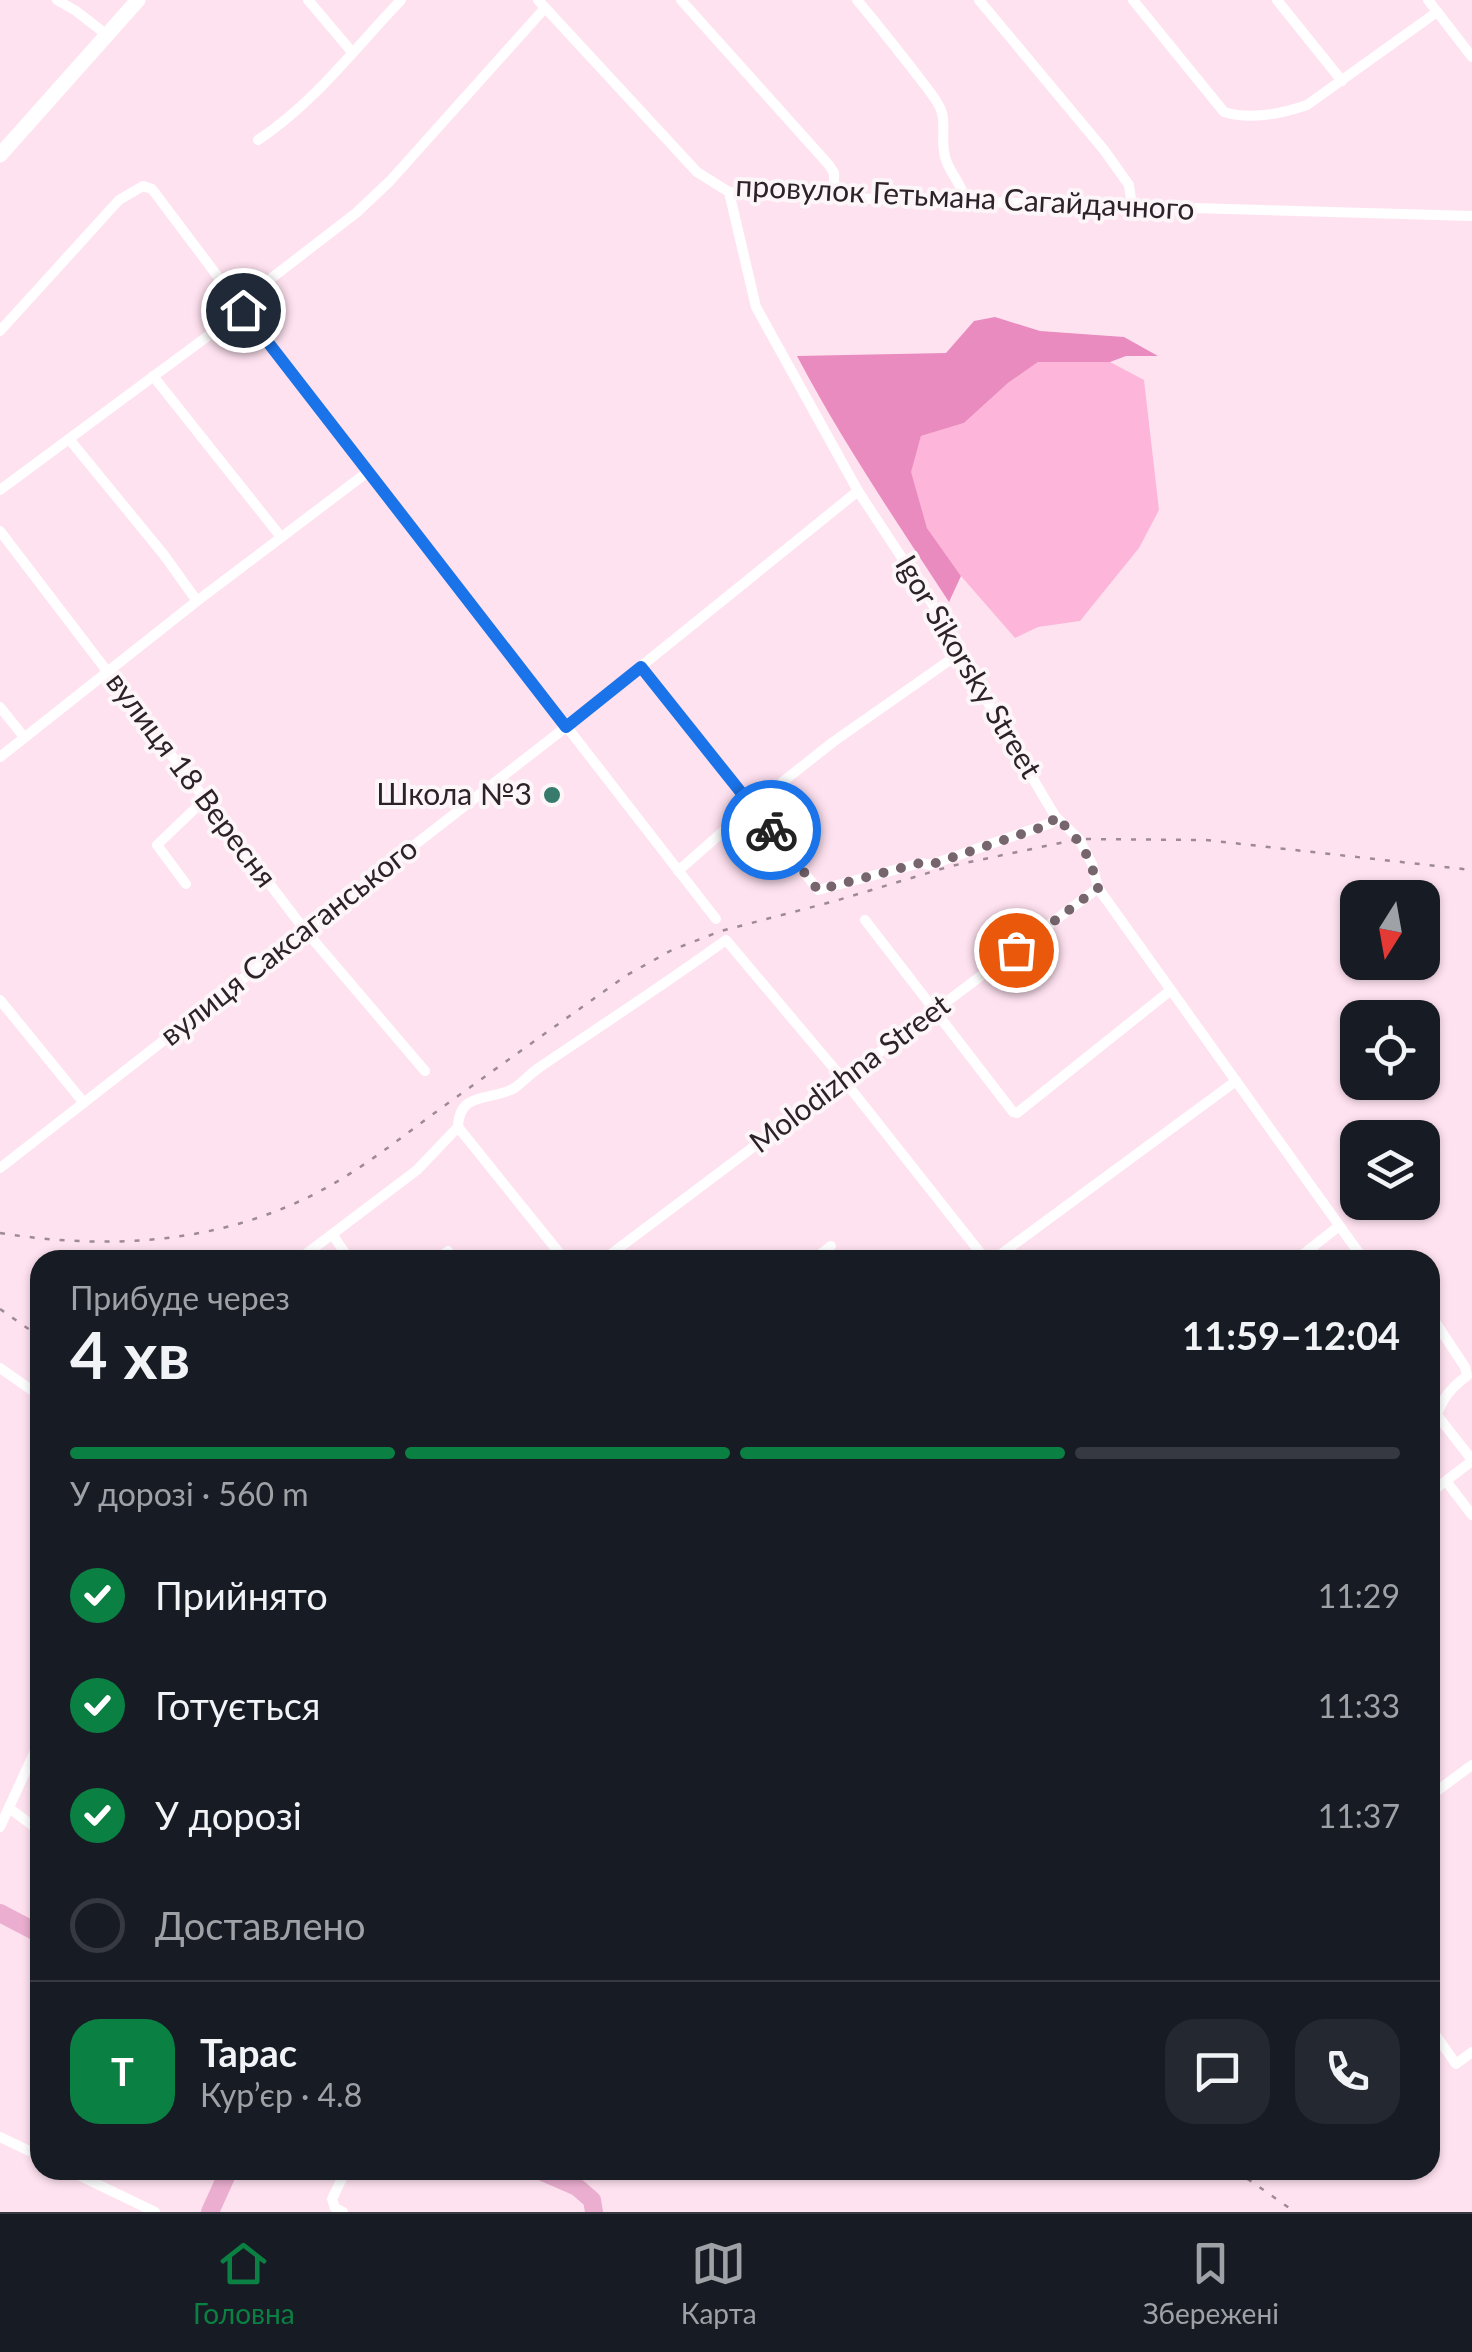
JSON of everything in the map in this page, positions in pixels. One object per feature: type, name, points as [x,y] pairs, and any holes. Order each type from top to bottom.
[{"type":"main road","points":[[0,155],[138,0]]},
{"type":"main road","points":[[0,1913],[30,1929]]},
{"type":"main road","points":[[210,2212],[224,2180]]},
{"type":"main road","points":[[560,2180],[577,2188],[593,2206]]},
{"type":"street","points":[[57,0],[108,35]]},
{"type":"street","points":[[308,0],[352,52]]},
{"type":"street","points":[[258,140],[306,103],[401,0]]},
{"type":"street","points":[[681,0],[829,165],[834,173],[834,198]]},
{"type":"street","points":[[857,0],[941,109],[945,158],[964,190],[966,202]]},
{"type":"street","points":[[979,0],[1104,150],[1129,185],[1132,206]]},
{"type":"street","points":[[1133,0],[1224,112],[1238,117],[1287,112],[1306,105],[1437,12]]},
{"type":"street","points":[[1277,0],[1342,81]]},
{"type":"street","points":[[1428,0],[1472,57]]},
{"type":"street","points":[[0,490],[153,376],[356,213],[390,182],[542,4]]},
{"type":"street","name":"провулок Гетьмана Сагайдачного","points":[[542,4],[697,172],[729,192],[1472,216]]},
{"type":"street","points":[[0,331],[119,200],[143,186],[152,189],[716,919]]},
{"type":"street","name":"Igor Sikorsky Street","points":[[729,192],[756,307],[858,490],[933,605],[1055,816],[1079,839],[1092,864],[1098,888],[1357,1250]]},
{"type":"street","points":[[153,376],[281,537]]},
{"type":"street","points":[[69,439],[197,601]]},
{"type":"street","points":[[0,756],[369,471]]},
{"type":"street","name":"вулиця Саксаганського","points":[[0,1168],[566,727],[858,490]]},
{"type":"street","name":"вулиця 18 Вересня","points":[[0,530],[304,929],[425,1071]]},
{"type":"street","points":[[678,871],[833,742],[960,653]]},
{"type":"street","points":[[641,667],[818,890],[920,863],[930,865],[1051,824],[1055,816]]},
{"type":"street","points":[[0,707],[24,737]]},
{"type":"street","points":[[186,884],[157,846],[206,798]]},
{"type":"street","name":"Molodizhna Street","points":[[616,1250],[1098,888]]},
{"type":"street","points":[[865,920],[1013,1112],[1018,1113],[1171,990]]},
{"type":"street","points":[[557,1250],[458,1127],[458,1116],[465,1105],[513,1090],[534,1070],[726,940],[982,1250]]},
{"type":"street","points":[[0,1000],[84,1104]]},
{"type":"street","points":[[1004,1250],[1236,1081]]},
{"type":"street","points":[[311,1250],[417,1170],[458,1127]]},
{"type":"street","points":[[1309,1250],[1339,1226]]},
{"type":"street","points":[[332,1234],[343,1250]]},
{"type":"street","points":[[826,1250],[831,1246]]},
{"type":"street","points":[[1440,1329],[1467,1376],[1451,1388],[1440,1407]]},
{"type":"street","points":[[0,1368],[30,1389]]},
{"type":"street","points":[[1440,1418],[1472,1461],[1440,1485]]},
{"type":"street","points":[[1446,1481],[1472,1515]]},
{"type":"street","points":[[0,1827],[30,1761]]},
{"type":"street","points":[[1440,1789],[1472,1765]]},
{"type":"street","points":[[8,1808],[30,1824]]},
{"type":"street","points":[[1440,2041],[1456,2064],[1472,2052]]},
{"type":"street","points":[[0,2137],[30,2151]]},
{"type":"street","points":[[89,2180],[155,2212]]},
{"type":"street","points":[[341,2180],[332,2198],[334,2208],[343,2212]]},
{"type":"shaded area","points":[[995,317],[1040,331],[1124,337],[1158,356],[1126,356],[1110,362],[1038,362],[964,423],[921,436],[911,472],[927,528],[961,576],[949,602],[851,450],[797,356],[946,353],[974,321]]},
{"type":"shaded area","points":[[1038,362],[1110,362],[1144,380],[1159,510],[1139,548],[1080,621],[1038,627],[1015,638],[961,576],[927,528],[910,471],[921,436],[964,423]]},
{"type":"railway","points":[[0,1233],[76,1241],[152,1240],[190,1235],[264,1216],[319,1192],[355,1170],[627,975],[672,950],[721,931],[951,866],[1079,839],[1206,840],[1472,870]]},
{"type":"railway","points":[[0,1309],[30,1330]]},
{"type":"railway","points":[[1249,2180],[1295,2212]]},
{"type":"way so far","points":[[771,830],[818,890],[920,863],[930,865],[1004,842],[1051,824],[1055,816],[1079,839],[1092,864],[1098,888],[1016,950]]},
{"type":"place","name":"Школа №3","points":[[552,795]]},
{"type":"route","points":[[243,310],[566,727],[641,667],[771,830]]}]
